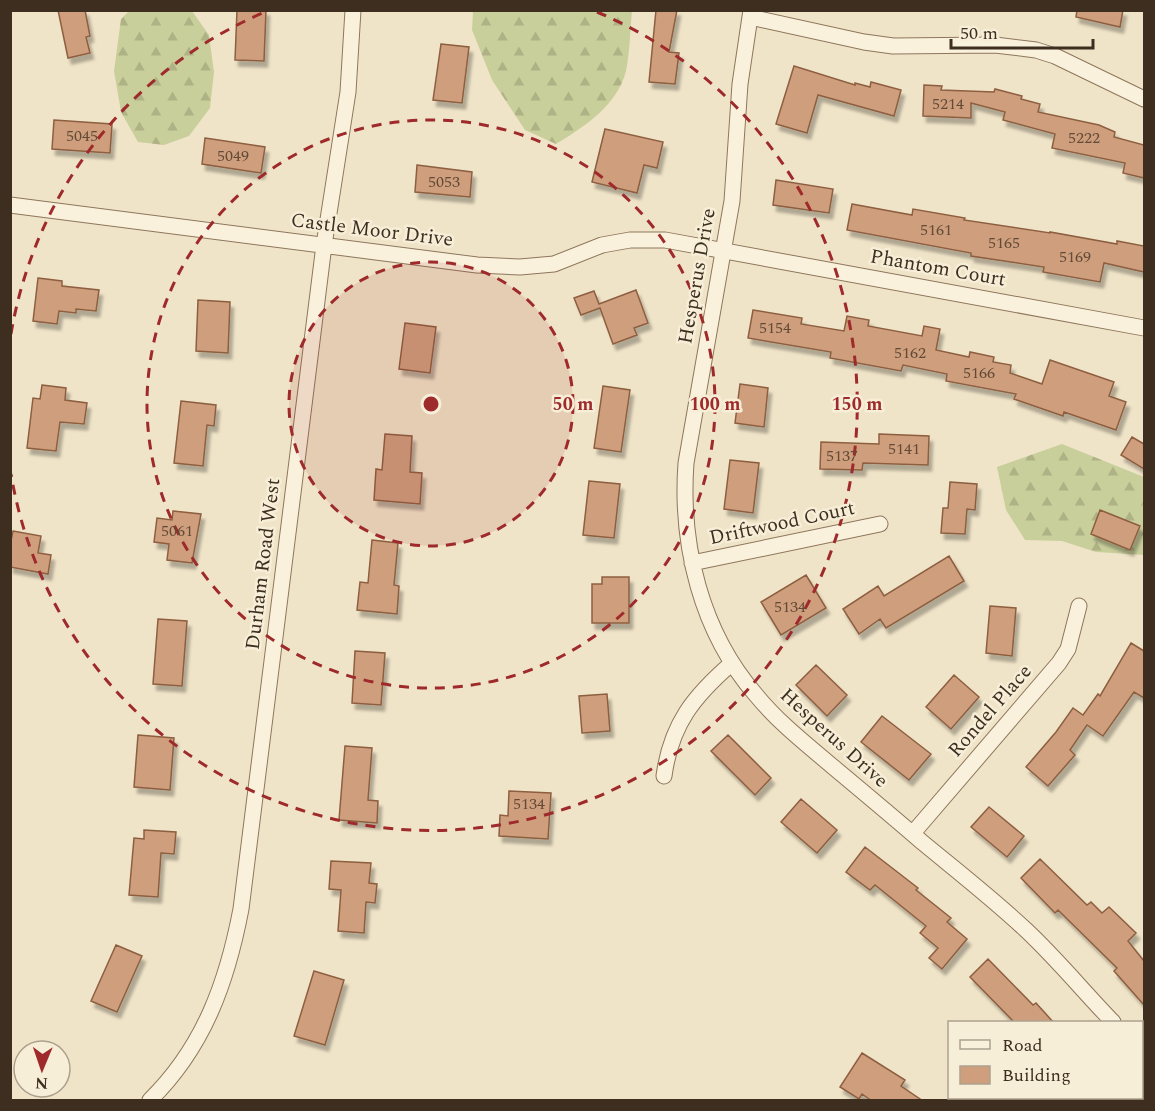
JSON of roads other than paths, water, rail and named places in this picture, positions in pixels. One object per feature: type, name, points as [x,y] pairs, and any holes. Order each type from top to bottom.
[{"type":"street","name":"Durham Road West","points":[[150,1101],[183,1061],[206,1024],[222,988],[241,909],[324,245],[348,93],[353,10]]},
{"type":"street","points":[[751,14],[864,42],[893,46],[995,45],[1036,50],[1055,56],[1144,99]]},
{"type":"street","name":"Hesperus Drive","points":[[751,14],[741,84],[732,201],[686,463],[684,494],[686,530],[692,563],[713,629],[732,663],[756,695],[795,735],[1026,930],[1111,1021]]},
{"type":"street","name":"Castle Moor Drive","points":[[10,205],[477,265],[520,267],[554,264],[602,245],[630,240],[665,240],[725,250]]},
{"type":"street","name":"Phantom Court","points":[[725,250],[1144,328]]},
{"type":"street","name":"Driftwood Court","points":[[692,563],[880,524]]},
{"type":"street","name":"Rondel Place","points":[[912,833],[1059,663],[1068,649],[1079,606]]},
{"type":"street","points":[[664,776],[670,744],[684,713],[707,684],[732,663]]}]
